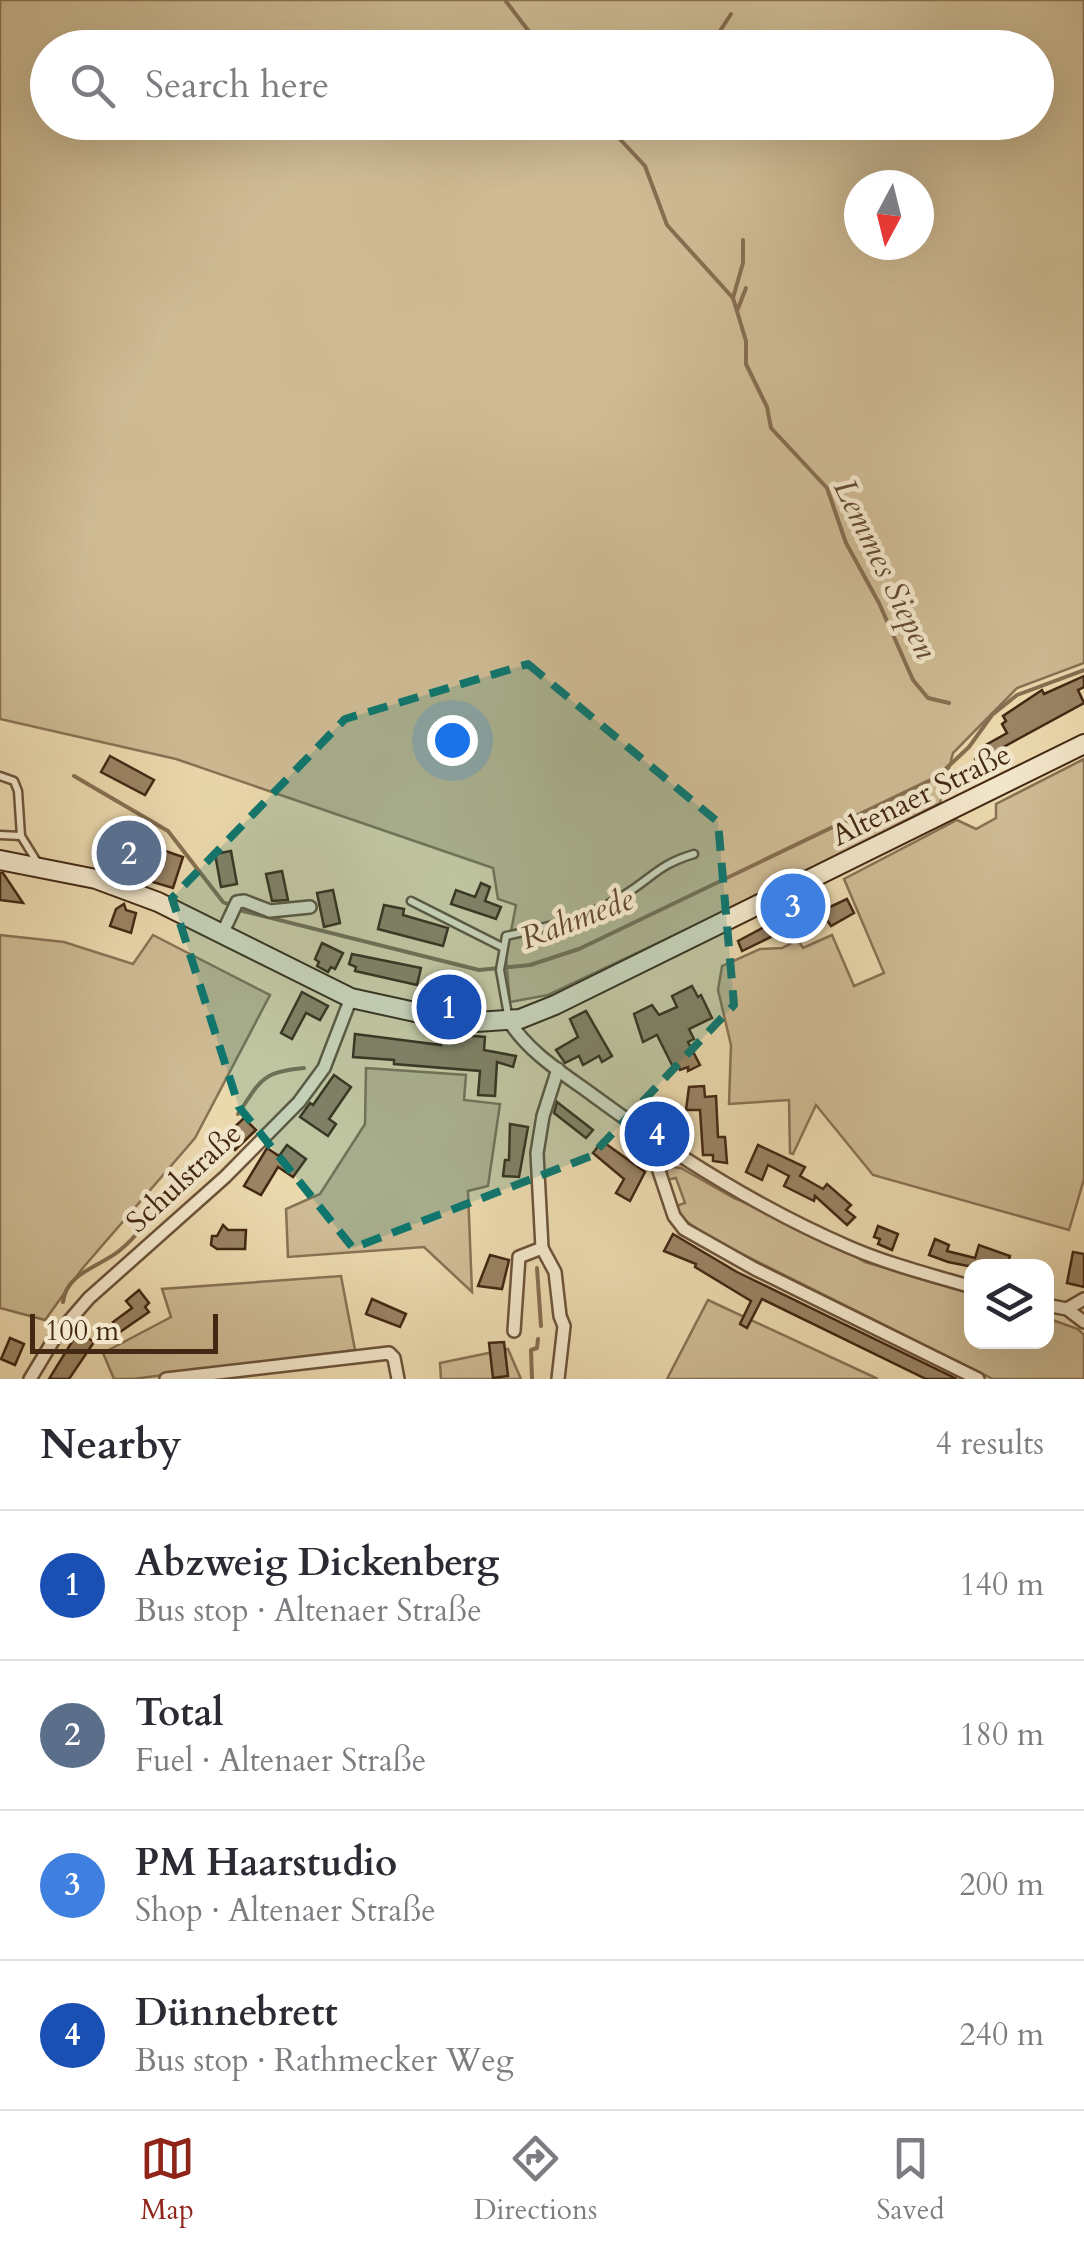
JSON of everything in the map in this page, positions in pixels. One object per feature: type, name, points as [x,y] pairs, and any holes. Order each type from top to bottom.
[{"type":"main road","name":"Altenaer Straße","points":[[0,860],[96,879],[158,902],[352,998],[447,1019],[510,1021],[555,1005],[1084,744]]},
{"type":"street","points":[[223,932],[234,907],[244,901],[270,911],[310,907]]},
{"type":"street","name":"Schulstraße","points":[[30,1379],[56,1336],[89,1298],[225,1177],[299,1102],[324,1068],[352,998]]},
{"type":"street","points":[[510,1021],[520,1039],[558,1070],[664,1146],[847,1247],[964,1285]]},
{"type":"street","points":[[558,1070],[543,1116],[538,1153],[542,1248],[555,1272],[564,1326],[558,1379]]},
{"type":"street","points":[[664,1146],[656,1162],[674,1216],[684,1229],[755,1269],[978,1379]]},
{"type":"street","points":[[514,1331],[519,1257],[542,1248]]},
{"type":"street","points":[[1067,1309],[1084,1299]]},
{"type":"street","points":[[1054,1307],[1067,1309],[1084,1322]]},
{"type":"street","points":[[166,1379],[389,1353],[394,1358],[398,1379]]},
{"type":"lane","points":[[0,776],[14,780],[21,836],[40,866]]},
{"type":"lane","points":[[0,835],[21,836]]},
{"type":"lane","points":[[510,1021],[500,966],[506,936],[577,920],[622,897],[667,862],[694,854]]},
{"type":"lane","points":[[411,901],[502,946]]},
{"type":"highlighted area","points":[[528,664],[718,822],[734,1005],[591,1156],[353,1248],[239,1107],[172,898],[345,719]]},
{"type":"shaded area","points":[[0,0],[1084,0],[1084,663],[1017,688],[953,753],[940,803],[745,902],[548,995],[510,1002],[506,958],[516,905],[498,899],[493,868],[176,759],[0,719]]},
{"type":"shaded area","points":[[1084,759],[1084,1179],[1069,1230],[873,1175],[816,1105],[793,1154],[789,1100],[729,1104],[731,1045],[718,990],[722,966],[760,949],[782,948],[798,940],[803,948],[832,935],[854,986],[884,973],[844,879],[957,820],[976,829],[996,818],[996,804]]},
{"type":"shaded area","points":[[0,935],[64,942],[133,964],[153,935],[270,995],[195,1138],[82,1269],[45,1320],[0,1308]]},
{"type":"shaded area","points":[[366,1068],[466,1075],[464,1100],[500,1104],[488,1186],[468,1191],[472,1292],[424,1247],[288,1257],[286,1209],[320,1194],[365,1124]]},
{"type":"shaded area","points":[[681,1168],[734,1198],[806,1227],[865,1262],[964,1291],[964,1349],[1054,1349],[1054,1320],[1078,1329],[1084,1335],[1084,1379],[993,1379],[710,1238],[680,1217],[676,1206],[685,1203],[676,1178],[666,1180],[667,1170]]},
{"type":"shaded area","points":[[341,1276],[355,1350],[133,1379],[114,1379],[103,1353],[171,1317],[162,1289]]},
{"type":"shaded area","points":[[708,1300],[878,1379],[667,1379]]},
{"type":"shaded area","points":[[508,1349],[521,1379],[441,1379],[440,1363]]},
{"type":"building","points":[[1084,676],[1084,687],[1078,690],[1084,703],[998,750],[1004,761],[983,773],[975,759],[984,746],[1007,733],[1003,716],[1042,690],[1044,694]]},
{"type":"building","points":[[110,756],[154,780],[145,795],[101,772]]},
{"type":"building","points":[[112,827],[150,839],[148,845],[183,857],[173,888],[149,881],[152,872],[120,861],[124,850],[106,844]]},
{"type":"building","points":[[231,851],[237,884],[221,887],[215,854]]},
{"type":"building","points":[[282,871],[288,900],[272,901],[266,874]]},
{"type":"building","points":[[3,873],[23,903],[0,900]]},
{"type":"building","points":[[481,883],[490,887],[485,901],[501,907],[496,919],[451,904],[456,890],[475,897]]},
{"type":"building","points":[[333,890],[340,923],[324,927],[317,893]]},
{"type":"building","points":[[813,897],[820,913],[742,951],[738,941],[766,926],[764,921]]},
{"type":"building","points":[[847,899],[854,913],[831,926],[821,911]]},
{"type":"building","points":[[124,904],[126,910],[136,913],[131,933],[110,926],[116,909]]},
{"type":"building","points":[[384,905],[448,928],[443,946],[378,929]]},
{"type":"building","points":[[322,943],[343,953],[335,969],[331,967],[328,972],[317,966],[319,962],[315,959]]},
{"type":"building","points":[[352,954],[421,968],[417,985],[355,971],[356,967],[349,964]]},
{"type":"building","points":[[692,986],[712,1018],[689,1029],[694,1039],[688,1042],[700,1065],[688,1071],[688,1067],[673,1067],[657,1035],[643,1042],[634,1014],[652,1005],[659,1015],[677,1007],[672,996]]},
{"type":"building","points":[[302,992],[328,1006],[320,1020],[306,1013],[292,1039],[281,1033]]},
{"type":"building","points":[[586,1011],[612,1056],[602,1062],[599,1056],[583,1065],[579,1056],[565,1063],[556,1050],[578,1037],[570,1019]]},
{"type":"building","points":[[355,1034],[441,1045],[441,1037],[452,1034],[485,1037],[484,1050],[516,1056],[513,1067],[497,1062],[495,1096],[478,1095],[480,1071],[353,1057]]},
{"type":"building","points":[[334,1075],[351,1087],[329,1119],[336,1124],[328,1136],[300,1117]]},
{"type":"building","points":[[704,1086],[705,1097],[716,1096],[718,1137],[725,1137],[727,1163],[713,1161],[713,1155],[703,1155],[700,1110],[686,1110],[689,1087]]},
{"type":"building","points":[[557,1102],[593,1130],[586,1138],[554,1113]]},
{"type":"building","points":[[244,1118],[256,1130],[235,1150],[223,1138]]},
{"type":"building","points":[[510,1124],[528,1127],[519,1177],[503,1176],[505,1160],[509,1160]]},
{"type":"building","points":[[602,1141],[645,1172],[630,1201],[616,1193],[624,1179],[593,1153]]},
{"type":"building","points":[[287,1145],[306,1159],[293,1177],[278,1167],[261,1195],[244,1186],[267,1148],[279,1156]]},
{"type":"building","points":[[758,1145],[805,1167],[800,1176],[823,1189],[827,1184],[851,1205],[846,1210],[855,1217],[847,1225],[815,1196],[814,1201],[784,1186],[789,1176],[768,1165],[762,1180],[746,1172]]},
{"type":"building","points":[[223,1225],[228,1230],[246,1230],[245,1249],[217,1249],[211,1245],[212,1236],[217,1236]]},
{"type":"building","points":[[878,1226],[898,1234],[892,1250],[878,1244],[880,1239],[874,1237]]},
{"type":"building","points":[[673,1234],[737,1272],[957,1379],[926,1379],[762,1299],[747,1328],[740,1324],[751,1301],[695,1267],[696,1264],[664,1251]]},
{"type":"building","points":[[935,1239],[949,1245],[947,1251],[975,1258],[979,1245],[1010,1256],[964,1259],[964,1265],[929,1255]]},
{"type":"building","points":[[1073,1252],[1084,1254],[1084,1287],[1067,1283]]},
{"type":"building","points":[[490,1255],[509,1260],[502,1289],[478,1286]]},
{"type":"building","points":[[139,1290],[149,1303],[145,1307],[149,1312],[120,1332],[113,1322],[132,1308],[126,1301]]},
{"type":"building","points":[[372,1299],[406,1314],[400,1327],[366,1314]]},
{"type":"building","points":[[78,1332],[94,1342],[69,1379],[49,1379]]},
{"type":"building","points":[[10,1338],[24,1344],[15,1365],[1,1359]]},
{"type":"building","points":[[504,1342],[508,1376],[493,1378],[489,1343]]},
{"type":"waterway","name":"Lemmes Siepen","points":[[505,0],[528,30]]},
{"type":"waterway","points":[[721,30],[731,14]]},
{"type":"waterway","name":"Lemmes Siepen","points":[[621,140],[645,166],[667,225],[733,298],[746,341],[746,364],[767,407],[771,428],[827,488],[846,543],[879,603],[913,680],[928,698],[949,703]]},
{"type":"waterway","points":[[733,298],[743,263],[743,240]]},
{"type":"waterway","points":[[737,311],[746,288]]},
{"type":"waterway","name":"Rahmede","points":[[74,776],[168,831],[223,902],[243,911],[479,970],[530,965],[579,949],[937,777],[969,747],[992,715],[1017,695],[1084,670]]},
{"type":"waterway","points":[[238,1114],[270,1075],[304,1068]]},
{"type":"waterway","points":[[63,1302],[70,1284],[119,1251],[221,1133]]},
{"type":"waterway","points":[[537,1268],[541,1326]]},
{"type":"waterway","points":[[532,1379],[531,1350],[537,1348],[538,1339]]},
{"type":"place","name":"Total","points":[[129,853]]},
{"type":"place","name":"PM Haarstudio","points":[[793,906]]},
{"type":"place","name":"Abzweig Dickenberg","points":[[449,1007]]},
{"type":"place","name":"Dünnebrett","points":[[657,1134]]}]
